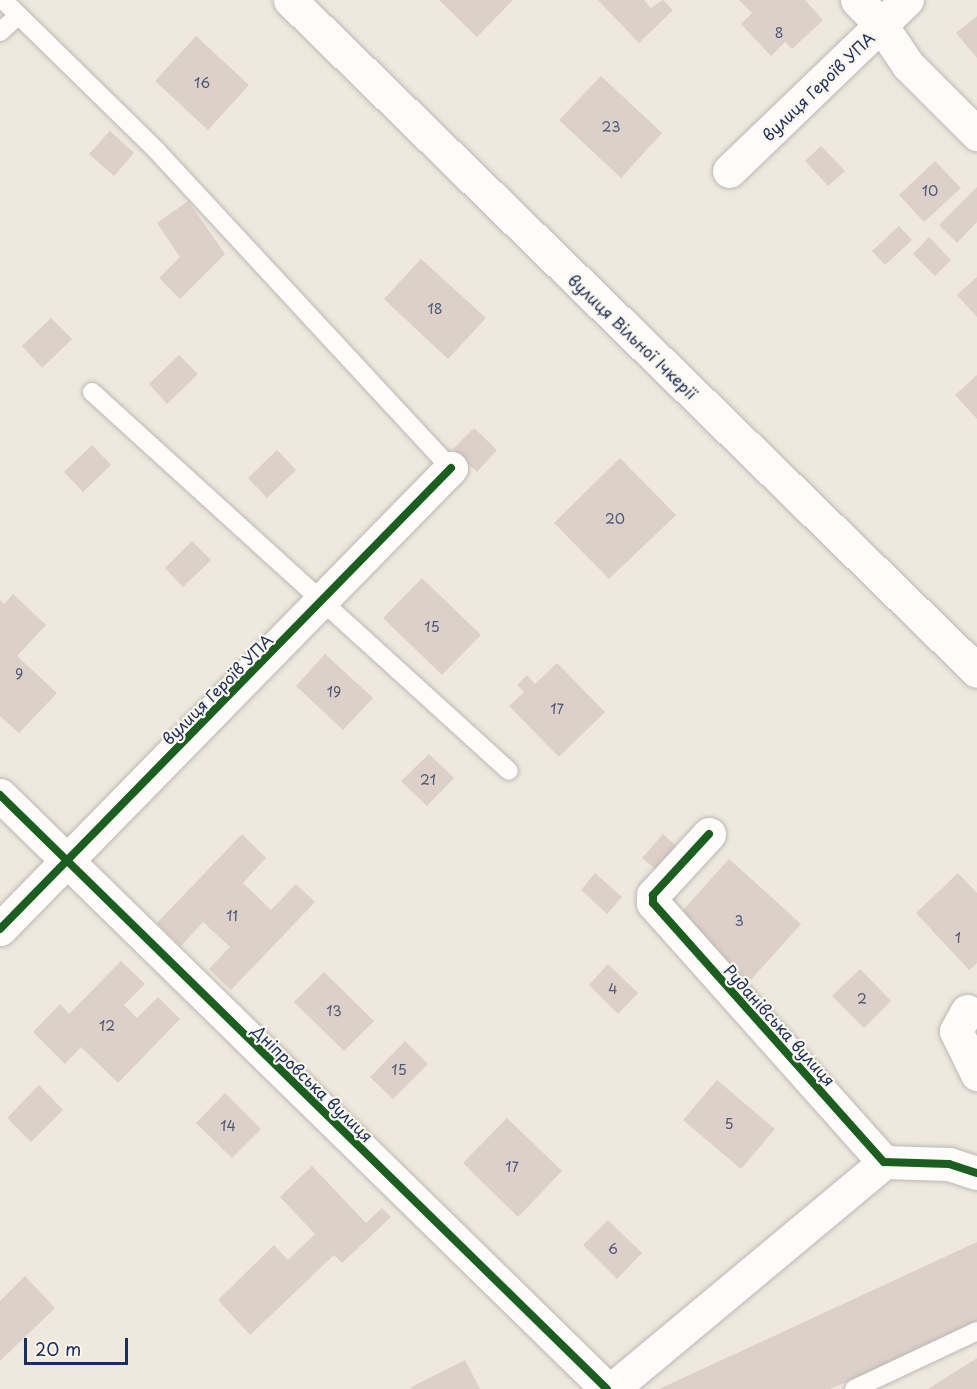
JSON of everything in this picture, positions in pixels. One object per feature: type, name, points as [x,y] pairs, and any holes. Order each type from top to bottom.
[{"type":"street","name":"вулиця Вільної Ічкерії","points":[[290,0],[977,671]]},
{"type":"street","points":[[857,0],[881,25],[908,65],[977,134]]},
{"type":"street","name":"вулиця Героїв УПА","points":[[729,171],[907,0]]},
{"type":"street","name":"вулиця Героїв УПА","points":[[0,929],[451,468]]},
{"type":"street","name":"Дніпровська вулиця","points":[[0,795],[607,1389]]},
{"type":"street","name":"Руданівська вулиця","points":[[709,834],[653,895],[653,903],[884,1162]]},
{"type":"street","points":[[967,1011],[956,1031],[977,1074]]},
{"type":"street","points":[[612,1389],[884,1162],[949,1164],[977,1173]]},
{"type":"lane","points":[[3,0],[157,150],[451,468]]},
{"type":"lane","points":[[0,32],[19,15]]},
{"type":"lane","points":[[92,392],[509,771]]},
{"type":"lane","points":[[854,1389],[977,1331]]},
{"type":"building","points":[[439,0],[513,0],[477,37]]},
{"type":"building","points":[[598,0],[644,0],[651,8],[663,0],[673,10],[639,43]]},
{"type":"building","points":[[739,0],[805,0],[823,20],[792,49],[785,42],[771,56],[741,24],[752,13]]},
{"type":"building","points":[[977,16],[977,58],[956,33]]},
{"type":"building","points":[[196,36],[249,85],[208,130],[155,81]]},
{"type":"building","points":[[601,76],[662,133],[621,178],[559,120]]},
{"type":"building","points":[[110,131],[134,153],[114,176],[89,154]]},
{"type":"building","points":[[821,146],[845,171],[828,186],[805,161]]},
{"type":"building","points":[[935,161],[961,188],[924,222],[899,195]]},
{"type":"building","points":[[977,187],[977,222],[957,243],[939,225]]},
{"type":"building","points":[[188,201],[225,254],[180,299],[159,278],[180,257],[157,223]]},
{"type":"building","points":[[899,226],[912,240],[885,265],[872,251]]},
{"type":"building","points":[[929,237],[951,260],[935,276],[913,254]]},
{"type":"building","points":[[421,259],[486,318],[448,359],[384,299]]},
{"type":"building","points":[[977,277],[977,317],[957,295]]},
{"type":"building","points":[[51,318],[72,339],[42,368],[22,346]]},
{"type":"building","points":[[179,355],[198,374],[167,404],[149,384]]},
{"type":"building","points":[[977,375],[977,419],[955,395]]},
{"type":"building","points":[[474,428],[497,450],[477,472],[453,449]]},
{"type":"building","points":[[92,445],[111,465],[83,492],[64,472]]},
{"type":"building","points":[[277,450],[296,470],[267,498],[248,478]]},
{"type":"building","points":[[620,458],[676,515],[609,579],[554,523]]},
{"type":"building","points":[[192,541],[211,560],[183,587],[165,568]]},
{"type":"building","points":[[422,578],[481,635],[442,675],[383,618]]},
{"type":"building","points":[[13,594],[46,625],[17,656],[57,693],[19,733],[0,716],[0,600],[4,604]]},
{"type":"building","points":[[325,654],[373,698],[343,730],[296,686]]},
{"type":"building","points":[[557,663],[605,712],[559,757],[509,706],[524,692],[517,685],[527,675],[535,684]]},
{"type":"building","points":[[429,754],[454,778],[427,806],[401,781]]},
{"type":"building","points":[[242,834],[266,858],[243,883],[271,910],[296,884],[315,902],[231,990],[209,969],[230,947],[203,922],[181,946],[157,923]]},
{"type":"building","points":[[663,834],[681,850],[660,873],[642,858]]},
{"type":"building","points":[[729,859],[801,924],[748,983],[676,918]]},
{"type":"building","points":[[595,873],[622,897],[607,914],[581,890]]},
{"type":"building","points":[[958,873],[977,893],[977,963],[969,970],[916,913]]},
{"type":"building","points":[[121,961],[145,984],[124,1005],[137,1018],[158,997],[180,1019],[118,1083],[81,1047],[65,1064],[33,1032],[60,1004],[69,1014]]},
{"type":"building","points":[[608,964],[638,993],[618,1014],[589,985]]},
{"type":"building","points":[[860,969],[891,1001],[864,1028],[832,996]]},
{"type":"building","points":[[324,972],[374,1021],[344,1051],[294,1002]]},
{"type":"building","points":[[405,1041],[428,1064],[393,1099],[370,1077]]},
{"type":"building","points":[[717,1080],[775,1129],[741,1169],[683,1120]]},
{"type":"building","points":[[39,1085],[63,1110],[31,1142],[7,1118]]},
{"type":"building","points":[[225,1093],[261,1129],[232,1158],[196,1123]]},
{"type":"building","points":[[507,1118],[562,1171],[518,1217],[463,1163]]},
{"type":"building","points":[[312,1166],[366,1223],[382,1208],[391,1217],[342,1263],[334,1255],[250,1335],[218,1300],[274,1245],[288,1260],[315,1234],[280,1197]]},
{"type":"building","points":[[608,1220],[642,1253],[617,1279],[583,1245]]},
{"type":"building","points":[[977,1242],[977,1321],[892,1362],[830,1389],[659,1389]]},
{"type":"building","points":[[25,1276],[55,1308],[0,1361],[0,1301]]},
{"type":"building","points":[[977,1358],[977,1389],[928,1389]]},
{"type":"building","points":[[465,1360],[480,1389],[412,1389],[411,1387]]},
{"type":"cycle path","points":[[0,929],[451,468]]},
{"type":"cycle path","points":[[0,795],[607,1389]]},
{"type":"cycle path","points":[[709,834],[653,895],[653,903],[884,1162],[949,1164],[977,1173]]}]
